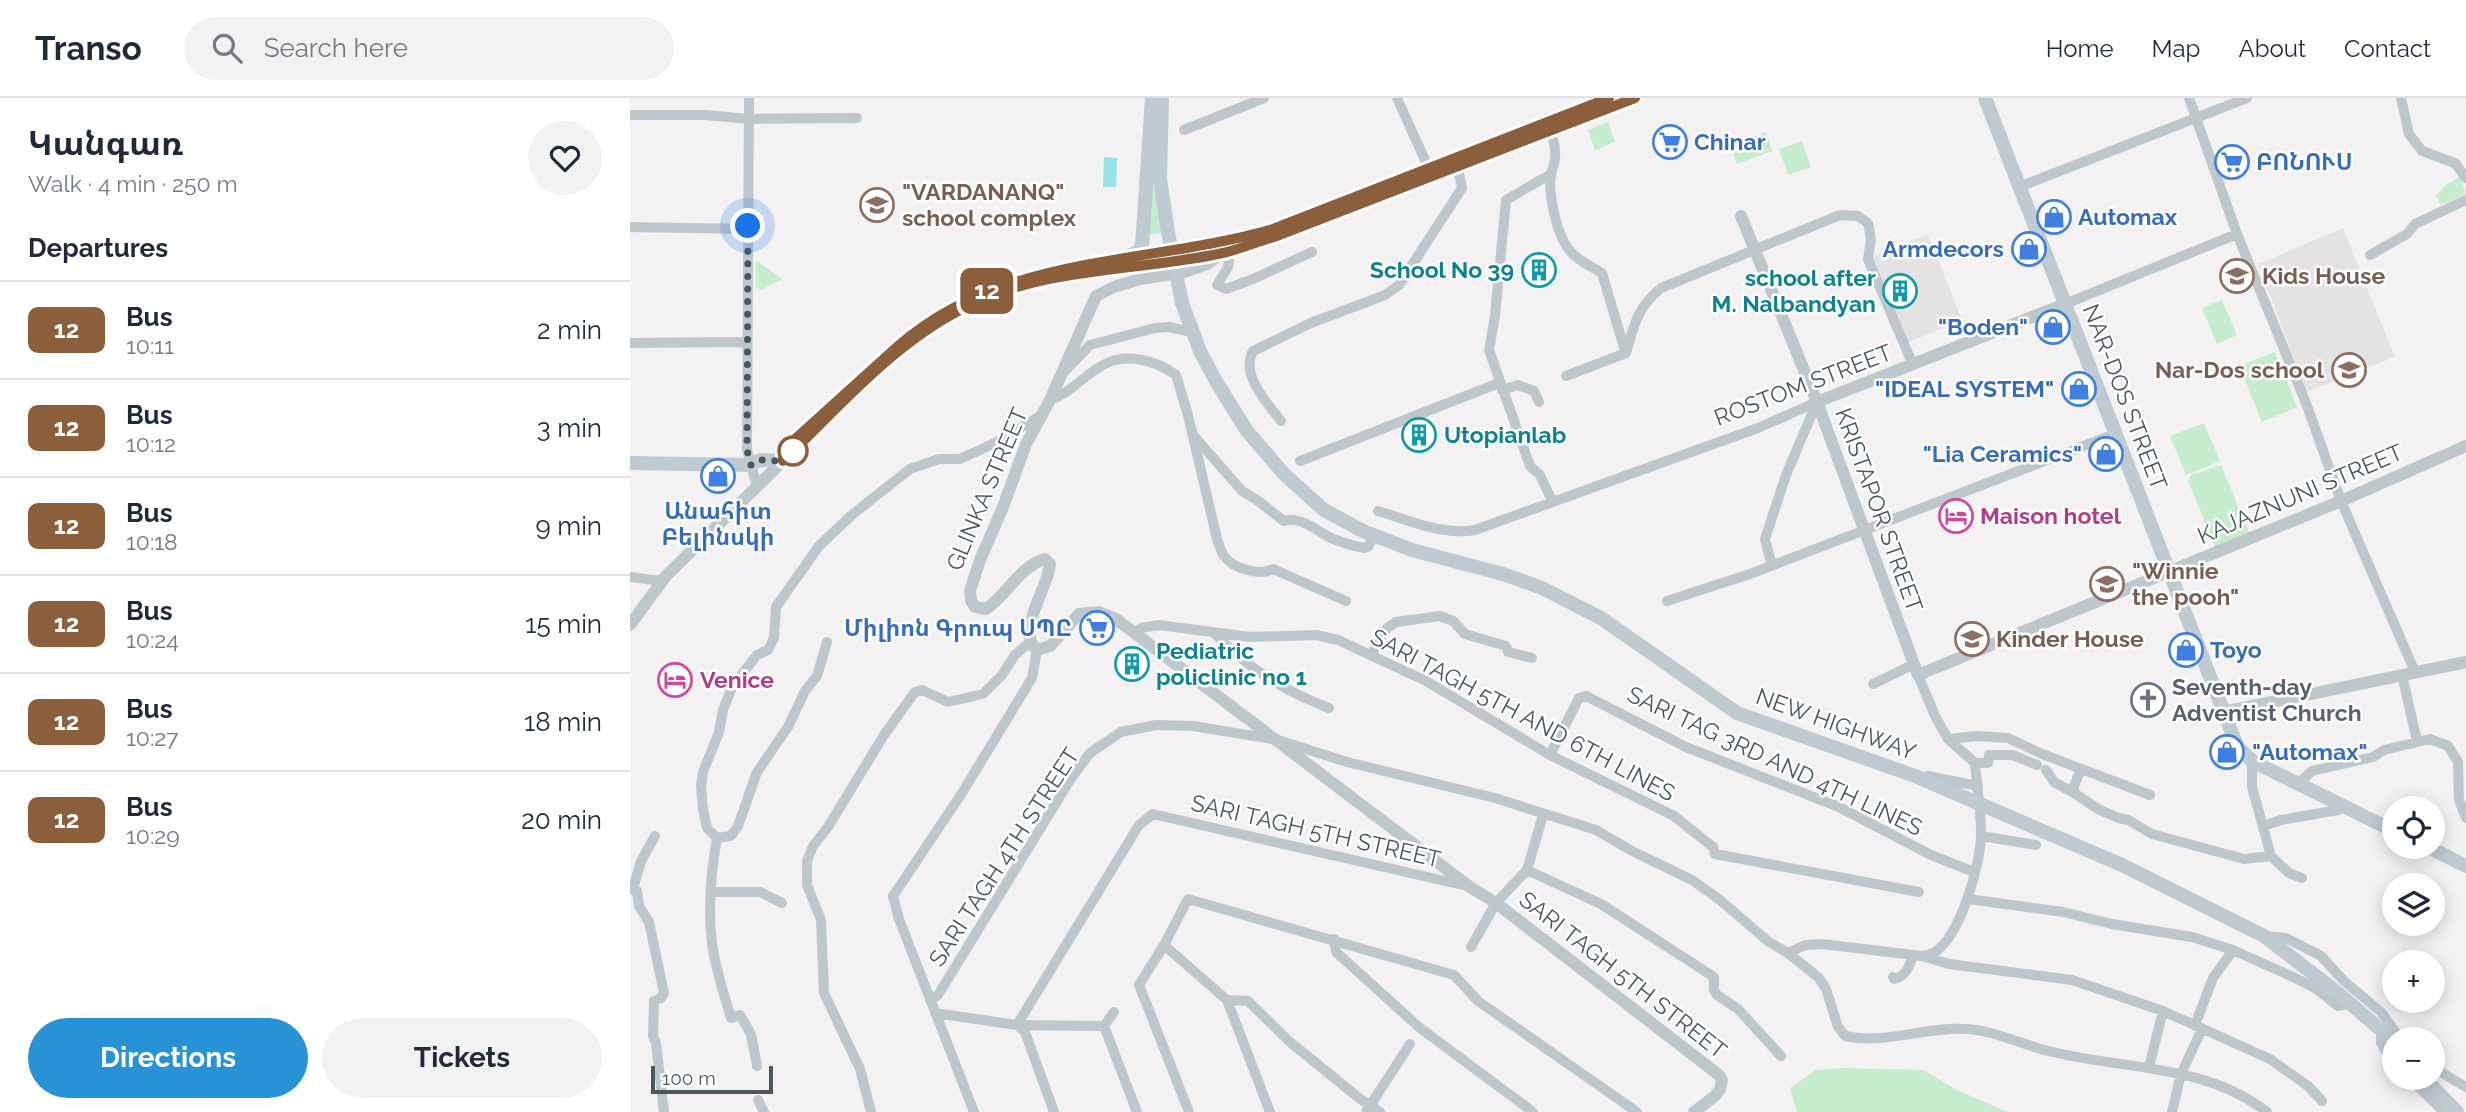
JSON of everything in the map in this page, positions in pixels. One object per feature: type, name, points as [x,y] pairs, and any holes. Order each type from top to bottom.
[{"type":"main road","points":[[783,461],[783,450],[889,354],[915,331],[961,302],[1030,276],[1127,257],[1138,252],[1142,246],[1152,98]]},
{"type":"main road","name":"NEW HIGHWAY","points":[[1162,98],[1160,179],[1182,303],[1192,332],[1217,383],[1247,431],[1284,475],[1324,510],[1412,550],[1503,574],[1542,588],[1601,618],[1737,713],[1980,798],[2122,865],[2264,936],[2382,1032]]},
{"type":"main road","points":[[1549,127],[1609,98]]},
{"type":"main road","points":[[630,463],[751,465],[760,460],[783,461],[884,364],[918,336],[961,309],[1023,285],[1077,273],[1223,253],[1274,237],[1549,127],[1635,98]]},
{"type":"main road","name":"NAR-DOS STREET","points":[[1985,98],[2223,712],[2237,746],[2252,761]]},
{"type":"main road","points":[[1127,257],[1142,265],[1232,241],[1273,229],[1429,169],[1457,163]]},
{"type":"main road","points":[[2252,761],[2382,825]]},
{"type":"main road","points":[[2445,856],[2466,866]]},
{"type":"main road","points":[[2436,1090],[2457,1112]]},
{"type":"street","points":[[749,98],[747,450],[757,487]]},
{"type":"street","points":[[1184,130],[1264,98]]},
{"type":"street","points":[[1397,98],[1429,169]]},
{"type":"street","points":[[2189,98],[2236,234],[2306,402],[2341,501],[2408,673],[2417,741]]},
{"type":"street","points":[[2019,187],[2247,98]]},
{"type":"street","points":[[2401,98],[2409,134],[2422,151],[2455,163],[2466,178]]},
{"type":"street","points":[[630,115],[748,119],[857,118]]},
{"type":"street","points":[[1549,127],[1556,155],[1551,174],[1552,209],[1569,250],[1585,264],[1602,273],[1626,353]]},
{"type":"street","points":[[1281,421],[1267,404],[1248,369],[1254,351],[1311,323],[1385,295],[1399,285],[1462,188],[1457,163]]},
{"type":"street","points":[[1551,174],[1509,197],[1504,205],[1496,316],[1489,350],[1530,466],[1540,475],[1552,501]]},
{"type":"street","points":[[2370,255],[2407,234],[2414,224],[2466,200]]},
{"type":"street","points":[[1626,353],[1637,314],[1647,299],[1661,288],[1840,215],[1858,216],[1868,223],[1871,239],[1868,259],[1913,365]]},
{"type":"street","name":"KRISTAPOR STREET","points":[[1741,216],[1817,402],[1935,716],[1948,739],[1975,763]]},
{"type":"street","points":[[630,228],[747,229]]},
{"type":"street","name":"ROSTOM STREET","points":[[1378,511],[1446,531],[1460,533],[1475,530],[1758,428],[2236,234]]},
{"type":"street","points":[[1223,253],[1229,261],[1228,267],[1217,285],[1226,289],[1312,252]]},
{"type":"street","name":"GLINKA STREET","points":[[1034,646],[1036,603],[1050,572],[1050,564],[1045,559],[1033,562],[999,600],[986,610],[975,607],[970,591],[1026,444],[1050,400],[1096,296],[1114,287],[1142,265]]},
{"type":"street","points":[[1062,374],[1090,345],[1155,328],[1168,327],[1192,332]]},
{"type":"street","points":[[630,343],[747,342]]},
{"type":"street","points":[[1566,376],[1626,353]]},
{"type":"street","points":[[1050,400],[1070,391],[1107,363],[1129,359],[1151,361],[1176,375],[1217,539],[1224,557],[1244,569],[1265,573],[1273,569],[1346,601]]},
{"type":"street","points":[[1300,461],[1501,387],[1520,385],[1534,391],[1538,402]]},
{"type":"street","points":[[1772,566],[1765,539],[1786,475],[1817,402]]},
{"type":"street","points":[[718,838],[707,828],[701,786],[719,732],[723,710],[732,687],[757,655],[768,650],[774,638],[776,607],[813,555],[853,514],[909,469],[939,459],[960,459],[1004,438],[1040,416]]},
{"type":"street","points":[[1192,433],[1242,491],[1284,521],[1298,521],[1334,539],[1364,548],[1368,547],[1374,535]]},
{"type":"street","points":[[1667,601],[1772,566],[2115,434]]},
{"type":"street","name":"KAJAZNUNI STREET","points":[[1916,670],[2169,572],[2466,446]]},
{"type":"street","points":[[630,625],[662,581],[783,461]]},
{"type":"street","points":[[630,578],[662,581]]},
{"type":"street","points":[[871,1112],[860,1069],[824,993],[821,920],[807,885],[807,861],[813,846],[828,827],[884,734],[915,692],[922,690],[948,702],[983,694],[1002,675],[1016,655],[1034,646],[1050,646],[1074,617],[1085,612],[1099,612],[1116,619],[1218,698],[1496,903]]},
{"type":"street","points":[[1371,655],[1387,628],[1396,622],[1440,616],[1453,621],[1465,634],[1506,646],[1508,652],[1532,658]]},
{"type":"street","name":"SARI TAGH 5TH AND 6TH LINES","points":[[1134,633],[1141,628],[1159,625],[1250,637],[1275,634],[1316,635],[1338,640],[1459,699],[1550,755],[1674,816],[1713,846],[1715,854],[1919,892]]},
{"type":"street","points":[[1213,633],[1238,658],[1274,684],[1329,708]]},
{"type":"street","points":[[718,838],[732,836],[738,826],[757,772],[789,727],[805,691],[817,676],[827,642]]},
{"type":"street","points":[[974,1112],[899,919],[894,896],[962,793],[1032,678],[1034,646]]},
{"type":"street","points":[[2223,712],[2466,662]]},
{"type":"street","points":[[1873,684],[1916,670]]},
{"type":"street","name":"SARI TAG 3RD AND 4TH LINES","points":[[1550,755],[1579,698],[1586,696],[1686,747],[1839,807],[1931,855],[1974,872]]},
{"type":"street","name":"SARI TAGH 4TH STREET","points":[[930,1000],[938,995],[1072,777],[1090,754],[1121,732],[1167,725],[1194,726],[1278,740],[1347,762],[1495,799],[1596,830],[1692,880],[1769,942],[1788,953],[1822,983],[1838,1027],[1845,1036],[1869,1038],[1968,1028],[2049,1052],[2149,1067]]},
{"type":"street","points":[[1948,739],[1977,736],[2008,738],[2150,795]]},
{"type":"street","points":[[2299,783],[2312,771],[2373,758],[2384,750],[2430,738],[2440,741],[2454,754],[2460,769],[2459,800],[2466,817]]},
{"type":"street","points":[[1893,977],[1902,976],[1917,956],[1934,953],[1943,944],[1955,928],[1968,899],[1981,836],[1980,798],[1975,763],[1988,763],[1989,755],[2012,755],[2041,768],[2054,782],[2098,809],[2128,820],[2151,834],[2244,859],[2271,856]]},
{"type":"street","points":[[2252,761],[2252,788],[2271,856],[2289,873],[2302,878]]},
{"type":"street","points":[[2074,793],[2081,769]]},
{"type":"street","points":[[2264,827],[2281,820],[2345,807]]},
{"type":"street","name":"SARI TAGH 5TH STREET","points":[[1017,1025],[1139,825],[1153,814],[1471,887]]},
{"type":"street","points":[[1471,947],[1496,903],[1527,870],[1543,815]]},
{"type":"street","points":[[655,836],[641,861],[631,889],[638,891],[639,906],[649,922],[664,993],[654,1000],[652,1020],[664,1112]]},
{"type":"street","points":[[1981,836],[2036,845]]},
{"type":"street","points":[[718,838],[712,892],[712,943],[716,967],[731,1018],[740,1016],[751,1034],[757,1066]]},
{"type":"street","points":[[1527,870],[1601,904],[1714,976],[1714,990],[1717,995],[1738,1009],[1781,1056]]},
{"type":"street","points":[[712,892],[760,892],[782,903]]},
{"type":"street","points":[[1189,1112],[1139,985],[1164,945],[1188,898],[1454,975],[1478,1000],[1637,1112]]},
{"type":"street","points":[[1968,899],[2063,912],[2112,924],[2192,937],[2233,950],[2315,988],[2338,1006],[2348,1005]]},
{"type":"street","name":"SARI TAGH 5TH STREET","points":[[1496,903],[1719,1075],[1722,1080],[1720,1089],[1694,1112]]},
{"type":"street","points":[[2264,936],[2286,938],[2321,956],[2344,981],[2381,1012],[2387,1027]]},
{"type":"street","points":[[1334,939],[1336,952],[1420,1028],[1534,1112]]},
{"type":"street","points":[[1788,953],[1814,943],[2072,980],[2163,1011],[2270,1059],[2315,1092],[2322,1101]]},
{"type":"street","points":[[1164,945],[1227,1000],[1270,1112]]},
{"type":"street","points":[[2172,1112],[2181,1074],[2213,978],[2233,950]]},
{"type":"street","points":[[1227,1000],[1248,1001],[1290,1042],[1373,1110],[1410,1044]]},
{"type":"street","points":[[2163,1011],[2149,1067],[2209,1081],[2267,1112]]},
{"type":"street","points":[[935,1013],[1017,1025],[1104,1026]]},
{"type":"street","points":[[1104,1026],[1114,1013]]},
{"type":"street","points":[[1017,1025],[1025,1032],[1054,1112]]},
{"type":"street","points":[[1104,1026],[1138,1112]]},
{"type":"street","points":[[2445,1075],[2466,1087]]},
{"type":"street","points":[[2421,1090],[2444,1112]]},
{"type":"street","points":[[758,1100],[764,1112]]},
{"type":"shaded area","points":[[2343,228],[2395,357],[2307,392],[2258,264]]},
{"type":"shaded area","points":[[1928,234],[1962,320],[1907,343],[1873,257]]},
{"type":"green space","points":[[1157,104],[1163,233],[1148,235]]},
{"type":"green space","points":[[1608,122],[1615,142],[1595,150],[1588,130]]},
{"type":"green space","points":[[1766,132],[1772,151],[1737,164],[1730,146]]},
{"type":"green space","points":[[1802,141],[1811,167],[1788,175],[1779,149]]},
{"type":"green space","points":[[2460,177],[2466,194],[2441,205],[2436,195],[2447,184]]},
{"type":"green space","points":[[756,260],[782,279],[761,290],[756,287]]},
{"type":"green space","points":[[2222,300],[2237,335],[2217,344],[2202,308]]},
{"type":"green space","points":[[2275,352],[2297,407],[2262,422],[2239,366]]},
{"type":"green space","points":[[2204,423],[2220,461],[2186,475],[2170,436]]},
{"type":"green space","points":[[2221,465],[2250,535],[2216,549],[2188,481],[2191,475]]},
{"type":"green space","points":[[1816,1070],[1923,1070],[1959,1091],[2008,1112],[1797,1112],[1790,1088]]},
{"type":"water","points":[[1104,157],[1117,158],[1116,187],[1103,187]]},
{"type":"bus line","name":"12","points":[[1609,98],[1273,229],[1232,241],[1144,254],[1030,276],[961,302],[915,331],[898,346],[783,450],[783,461],[884,364],[918,336],[977,302],[1023,285],[1077,273],[1223,253],[1274,237],[1635,98]]},
{"type":"place","name":"Chinar","points":[[1670,142]]},
{"type":"place","name":"ԲՈՆՈՒՍ","points":[[2232,162]]},
{"type":"place","name":"\"VARDANANQ\" school complex","points":[[877,205]]},
{"type":"place","name":"Automax","points":[[2054,217]]},
{"type":"place","name":"Armdecors","points":[[2029,249]]},
{"type":"place","name":"School No 39","points":[[1539,270]]},
{"type":"place","name":"Kids House","points":[[2237,276]]},
{"type":"place","name":"school after M. Nalbandyan","points":[[1900,291]]},
{"type":"place","name":"\"Boden\"","points":[[2053,327]]},
{"type":"place","name":"Nar-Dos school","points":[[2349,370]]},
{"type":"place","name":"\"IDEAL SYSTEM\"","points":[[2079,389]]},
{"type":"place","name":"Utopianlab","points":[[1419,435]]},
{"type":"place","name":"\"Lia Ceramics\"","points":[[2106,454]]},
{"type":"place","name":"Անահիտ Բելինսկի","points":[[718,476]]},
{"type":"place","name":"Maison hotel","points":[[1956,516]]},
{"type":"place","name":"\"Winnie the pooh\"","points":[[2107,584]]},
{"type":"place","name":"Միլիոն Գրուպ ՍՊԸ","points":[[1097,628]]},
{"type":"place","name":"Kinder House","points":[[1972,639]]},
{"type":"place","name":"Toyo","points":[[2186,650]]},
{"type":"place","name":"Pediatric policlinic no 1","points":[[1132,664]]},
{"type":"place","name":"Venice","points":[[675,680]]},
{"type":"place","name":"Seventh-day Adventist Church","points":[[2148,700]]},
{"type":"place","name":"\"Automax\"","points":[[2227,752]]},
{"type":"route","points":[[748,226],[747,450],[751,465],[760,460],[783,461],[800,445],[793,451]]}]
